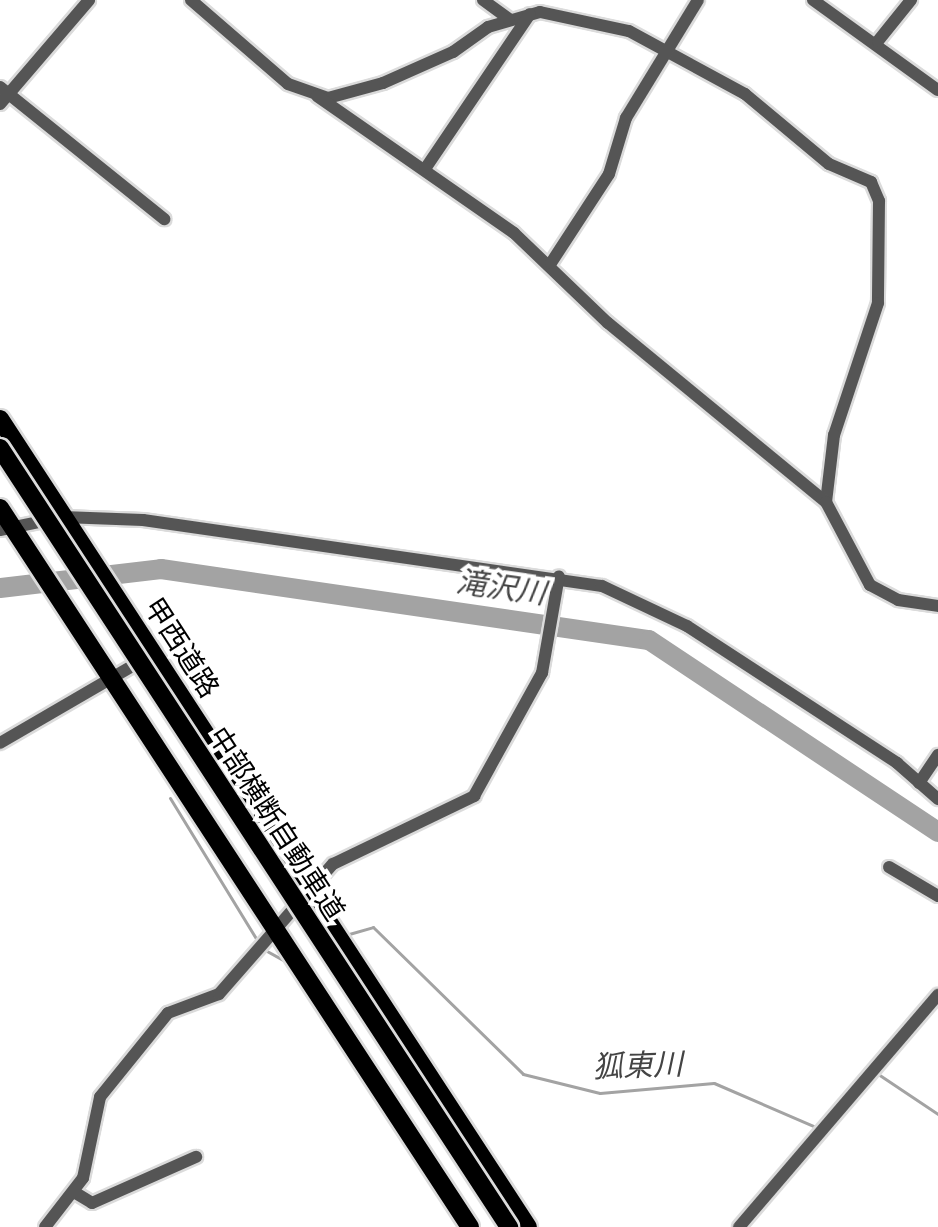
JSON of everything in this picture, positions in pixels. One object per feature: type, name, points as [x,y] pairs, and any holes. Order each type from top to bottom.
[{"type":"highway","name":"甲西道路","points":[[0,419],[305,892],[528,1227]]},
{"type":"highway","name":"中部横断自動車道","points":[[0,448],[509,1227]]},
{"type":"highway","points":[[0,508],[6,527],[25,545],[272,936],[470,1227]]},
{"type":"street","points":[[89,0],[3,95],[164,219]]},
{"type":"street","points":[[191,0],[288,84],[317,96],[383,148],[425,169],[551,263],[608,323],[826,502],[870,585],[898,600],[938,606]]},
{"type":"street","points":[[483,0],[509,19]]},
{"type":"street","points":[[425,169],[535,13],[550,0]]},
{"type":"street","points":[[551,263],[609,174],[619,132],[671,52],[698,0]]},
{"type":"street","points":[[813,0],[878,41],[938,90]]},
{"type":"street","points":[[878,41],[911,0]]},
{"type":"street","points":[[317,96],[383,83],[509,19],[535,13],[629,31],[671,52],[745,94],[877,193],[878,303],[834,435],[826,502]]},
{"type":"street","points":[[6,527],[63,517],[143,520],[602,586],[687,626],[938,799]]},
{"type":"street","points":[[45,1227],[74,1192],[105,1089],[179,1003],[219,994],[272,936],[305,892],[333,864],[474,796],[542,673],[558,582]]},
{"type":"street","points":[[0,743],[152,655]]},
{"type":"street","points":[[919,783],[938,755]]},
{"type":"street","points":[[889,867],[938,896]]},
{"type":"street","points":[[739,1227],[815,1131],[829,1120],[938,995]]},
{"type":"street","points":[[74,1192],[92,1203],[196,1157]]},
{"type":"waterway","name":"滝沢川","points":[[0,588],[161,569],[649,640],[938,832]]},
{"type":"waterway","name":"狐東川","points":[[170,798],[260,945]]},
{"type":"waterway","name":"狐東川","points":[[349,934],[373,927],[523,1074],[600,1093],[714,1083],[818,1128]]},
{"type":"waterway","name":"狐東川","points":[[265,950],[283,960]]},
{"type":"waterway","name":"狐東川","points":[[878,1074],[938,1114]]},
{"type":"waterway","name":"狐東川","points":[[825,1130],[841,1116]]}]
